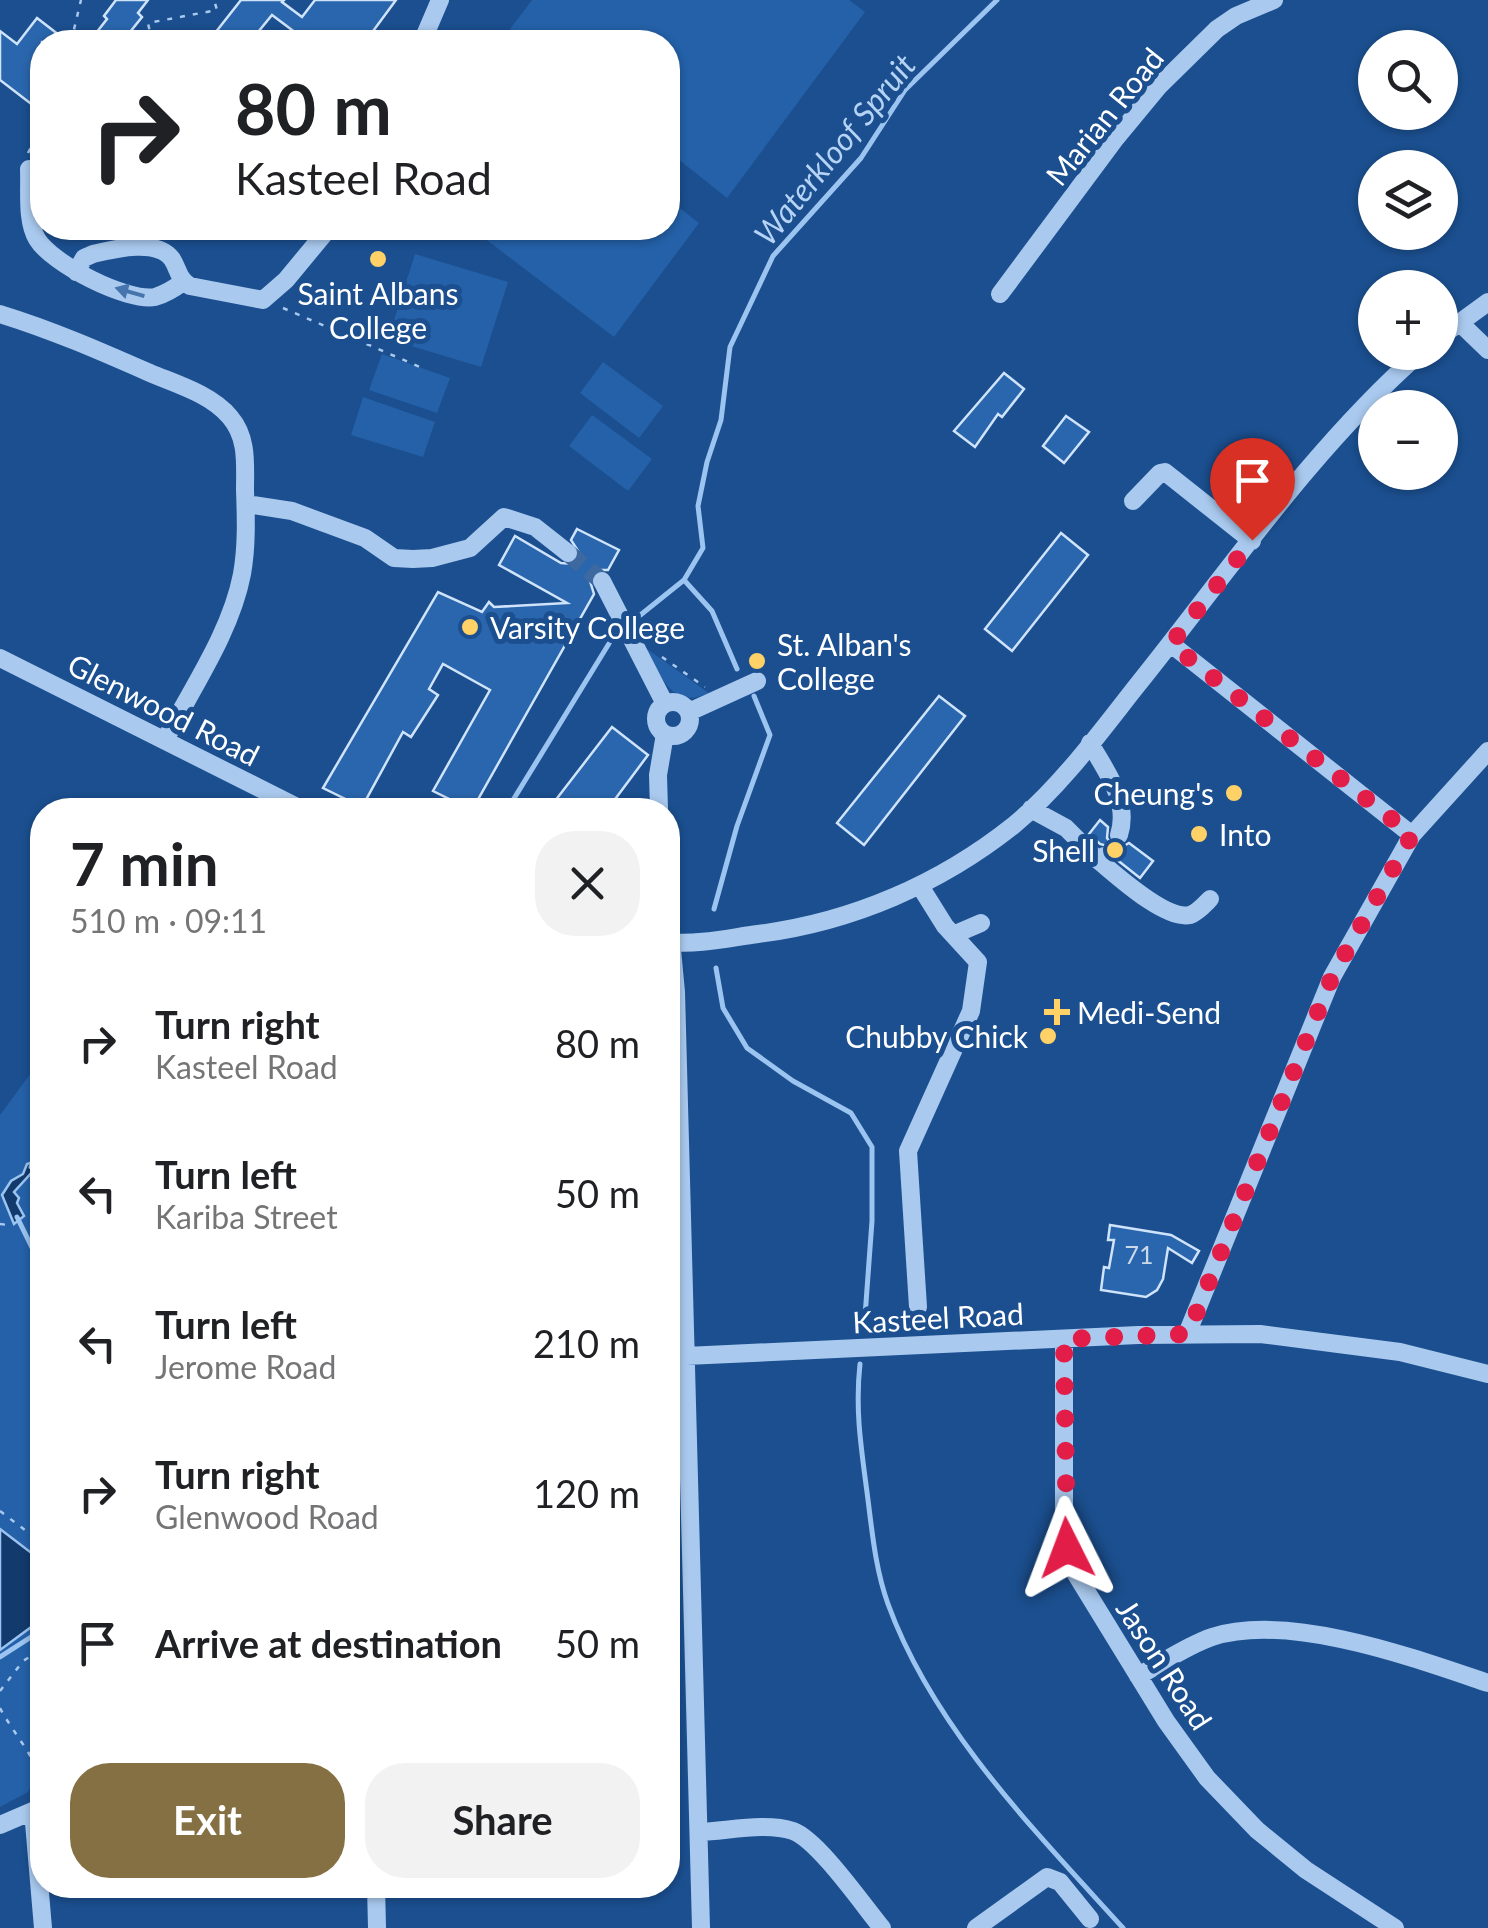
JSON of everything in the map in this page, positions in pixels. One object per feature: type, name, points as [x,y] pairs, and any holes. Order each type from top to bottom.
[{"type":"street","points":[[427,30],[440,0]]},
{"type":"street","name":"Marian Road","points":[[1000,294],[1158,86],[1218,29],[1244,12],[1274,0]]},
{"type":"street","points":[[29,169],[30,182]]},
{"type":"street","points":[[40,240],[52,255],[76,272],[145,297],[164,293],[183,282]]},
{"type":"street","points":[[76,272],[86,256],[145,247],[166,253],[183,282],[263,300],[286,280],[319,240]]},
{"type":"street","points":[[1488,302],[1459,322],[1488,350]]},
{"type":"street","points":[[0,314],[52,330],[218,406],[236,426],[244,448],[246,504],[245,554],[235,602],[165,740]]},
{"type":"street","points":[[680,942],[815,924],[920,886],[976,853],[1030,809],[1090,743],[1252,540],[1360,412],[1403,370]]},
{"type":"street","points":[[1134,501],[1165,472],[1252,540]]},
{"type":"street","points":[[246,504],[276,506],[311,517],[365,538],[394,558],[432,558],[470,548],[504,517],[526,522],[568,553]]},
{"type":"street","points":[[602,581],[665,704]]},
{"type":"street","points":[[1171,644],[1412,835]]},
{"type":"street","name":"Glenwood Road","points":[[0,658],[280,798]]},
{"type":"street","points":[[688,712],[757,681]]},
{"type":"street","points":[[659,798],[665,734],[656,719],[659,708],[679,703],[690,721],[685,731],[674,736],[665,734]]},
{"type":"street","points":[[1090,743],[1121,802],[1119,835]]},
{"type":"street","points":[[1188,1334],[1328,988],[1412,835],[1488,751]]},
{"type":"street","points":[[1030,809],[1066,828],[1144,897],[1185,916],[1210,900]]},
{"type":"street","points":[[918,1307],[908,1151],[972,1012],[978,962],[952,935],[920,886]]},
{"type":"street","points":[[952,935],[982,924]]},
{"type":"street","points":[[680,1266],[702,1928]]},
{"type":"street","name":"Kasteel Road","points":[[686,1356],[1260,1334],[1416,1355],[1488,1374]]},
{"type":"street","name":"Jason Road","points":[[1064,1339],[1067,1548],[1074,1571],[1207,1778],[1257,1830],[1306,1870],[1396,1928]]},
{"type":"street","points":[[1138,1676],[1212,1637],[1278,1632],[1312,1634],[1359,1644],[1488,1683]]},
{"type":"street","points":[[0,1825],[30,1812]]},
{"type":"street","points":[[700,1832],[796,1832],[821,1854],[882,1928]]},
{"type":"street","points":[[976,1928],[1046,1877],[1060,1882],[1090,1919]]},
{"type":"street","points":[[42,1898],[44,1928]]},
{"type":"street","points":[[376,1898],[377,1928]]},
{"type":"path","points":[[74,30],[81,0]]},
{"type":"path","points":[[149,30],[148,23],[216,10],[214,0]]},
{"type":"path","points":[[29,169],[30,150]]},
{"type":"path","points":[[263,300],[420,368]]},
{"type":"path","points":[[636,648],[644,644],[713,692],[724,695]]},
{"type":"path","points":[[0,1224],[8,1225]]},
{"type":"path","points":[[0,1511],[30,1535]]},
{"type":"path","points":[[0,1691],[30,1657]]},
{"type":"path","points":[[0,1708],[30,1757]]},
{"type":"shaded area","points":[[532,0],[849,0],[865,12],[727,198],[680,161],[680,30],[510,29]]},
{"type":"shaded area","points":[[680,208],[699,223],[614,337],[487,240],[680,240]]},
{"type":"shaded area","points":[[415,254],[508,282],[481,367],[388,339]]},
{"type":"shaded area","points":[[382,354],[450,378],[437,413],[369,390]]},
{"type":"shaded area","points":[[603,362],[663,406],[639,438],[580,393]]},
{"type":"shaded area","points":[[363,397],[435,422],[423,457],[351,435]]},
{"type":"shaded area","points":[[592,415],[652,459],[628,491],[569,446]]},
{"type":"shaded area","points":[[647,649],[709,693],[697,697],[677,694],[663,680]]},
{"type":"shaded area","points":[[30,1074],[30,1788],[0,1807],[0,1115]]},
{"type":"shaded area","points":[[30,1163],[30,1174],[14,1192],[24,1216],[14,1224],[2,1195],[11,1181],[23,1174]]},
{"type":"shaded area","points":[[0,1529],[30,1552],[30,1628],[0,1650]]},
{"type":"building","points":[[116,0],[148,0],[132,30],[98,30],[107,19],[104,16]]},
{"type":"building","points":[[241,0],[284,0],[302,17],[315,0],[396,0],[374,30],[292,30],[272,15],[260,30],[217,30]]},
{"type":"building","points":[[37,18],[53,30],[30,30],[30,103],[0,80],[0,31],[17,44]]},
{"type":"building","points":[[1004,373],[1024,389],[1002,417],[998,414],[975,447],[954,431]]},
{"type":"building","points":[[1066,416],[1089,432],[1064,463],[1043,446]]},
{"type":"building","points":[[577,529],[619,550],[608,570],[597,570],[591,575],[594,594],[479,798],[447,798],[433,791],[490,690],[443,664],[429,689],[438,695],[411,737],[403,732],[367,798],[344,798],[323,788],[438,592],[482,612],[489,602],[494,607],[567,603],[499,565],[515,536],[561,563],[574,564],[580,554],[571,540]]},
{"type":"building","points":[[1061,533],[1088,555],[1012,651],[985,629]]},
{"type":"building","points":[[939,696],[965,716],[864,845],[837,823]]},
{"type":"building","points":[[612,727],[648,755],[616,798],[557,798]]},
{"type":"building","points":[[1100,820],[1108,827],[1107,838],[1112,845],[1122,847],[1129,843],[1153,861],[1140,878],[1116,859],[1114,848],[1100,844],[1089,834]]},
{"type":"building","points":[[1110,1225],[1171,1235],[1199,1251],[1192,1263],[1168,1248],[1163,1279],[1157,1290],[1146,1297],[1101,1290],[1114,1240],[1108,1240]]},
{"type":"waterway","name":"Waterkloof Spruit","points":[[514,798],[613,637],[684,580],[703,548],[698,506],[721,420],[730,347],[773,256],[861,158],[905,90],[997,0]]},
{"type":"waterway","points":[[684,580],[712,611],[737,669]]},
{"type":"waterway","points":[[714,909],[737,826],[770,735],[754,696]]},
{"type":"waterway","points":[[716,968],[723,1008],[747,1048],[793,1081],[851,1113],[872,1147],[872,1221],[864,1330]]},
{"type":"waterway","name":"Waterkloof Spruit","points":[[17,1217],[30,1244]]},
{"type":"waterway","points":[[860,1364],[859,1428],[874,1549],[888,1604],[907,1650],[959,1736],[990,1776],[1123,1928]]},
{"type":"waterway","points":[[0,1657],[30,1638]]},
{"type":"tunnel","points":[[568,553],[602,581]]},
{"type":"place","name":"Saint Albans College","points":[[378,259]]},
{"type":"place","name":"Varsity College","points":[[470,627]]},
{"type":"place","name":"St. Alban's College","points":[[757,661]]},
{"type":"place","name":"Cheung's","points":[[1234,793]]},
{"type":"place","name":"Into","points":[[1199,834]]},
{"type":"place","name":"Shell","points":[[1115,850]]},
{"type":"place","name":"Medi-Send","points":[[1057,1012]]},
{"type":"place","name":"Chubby Chick","points":[[1048,1036]]},
{"type":"route","points":[[1067,1548],[1064,1339],[1188,1334],[1332,977],[1412,835],[1171,644],[1252,540]]}]
